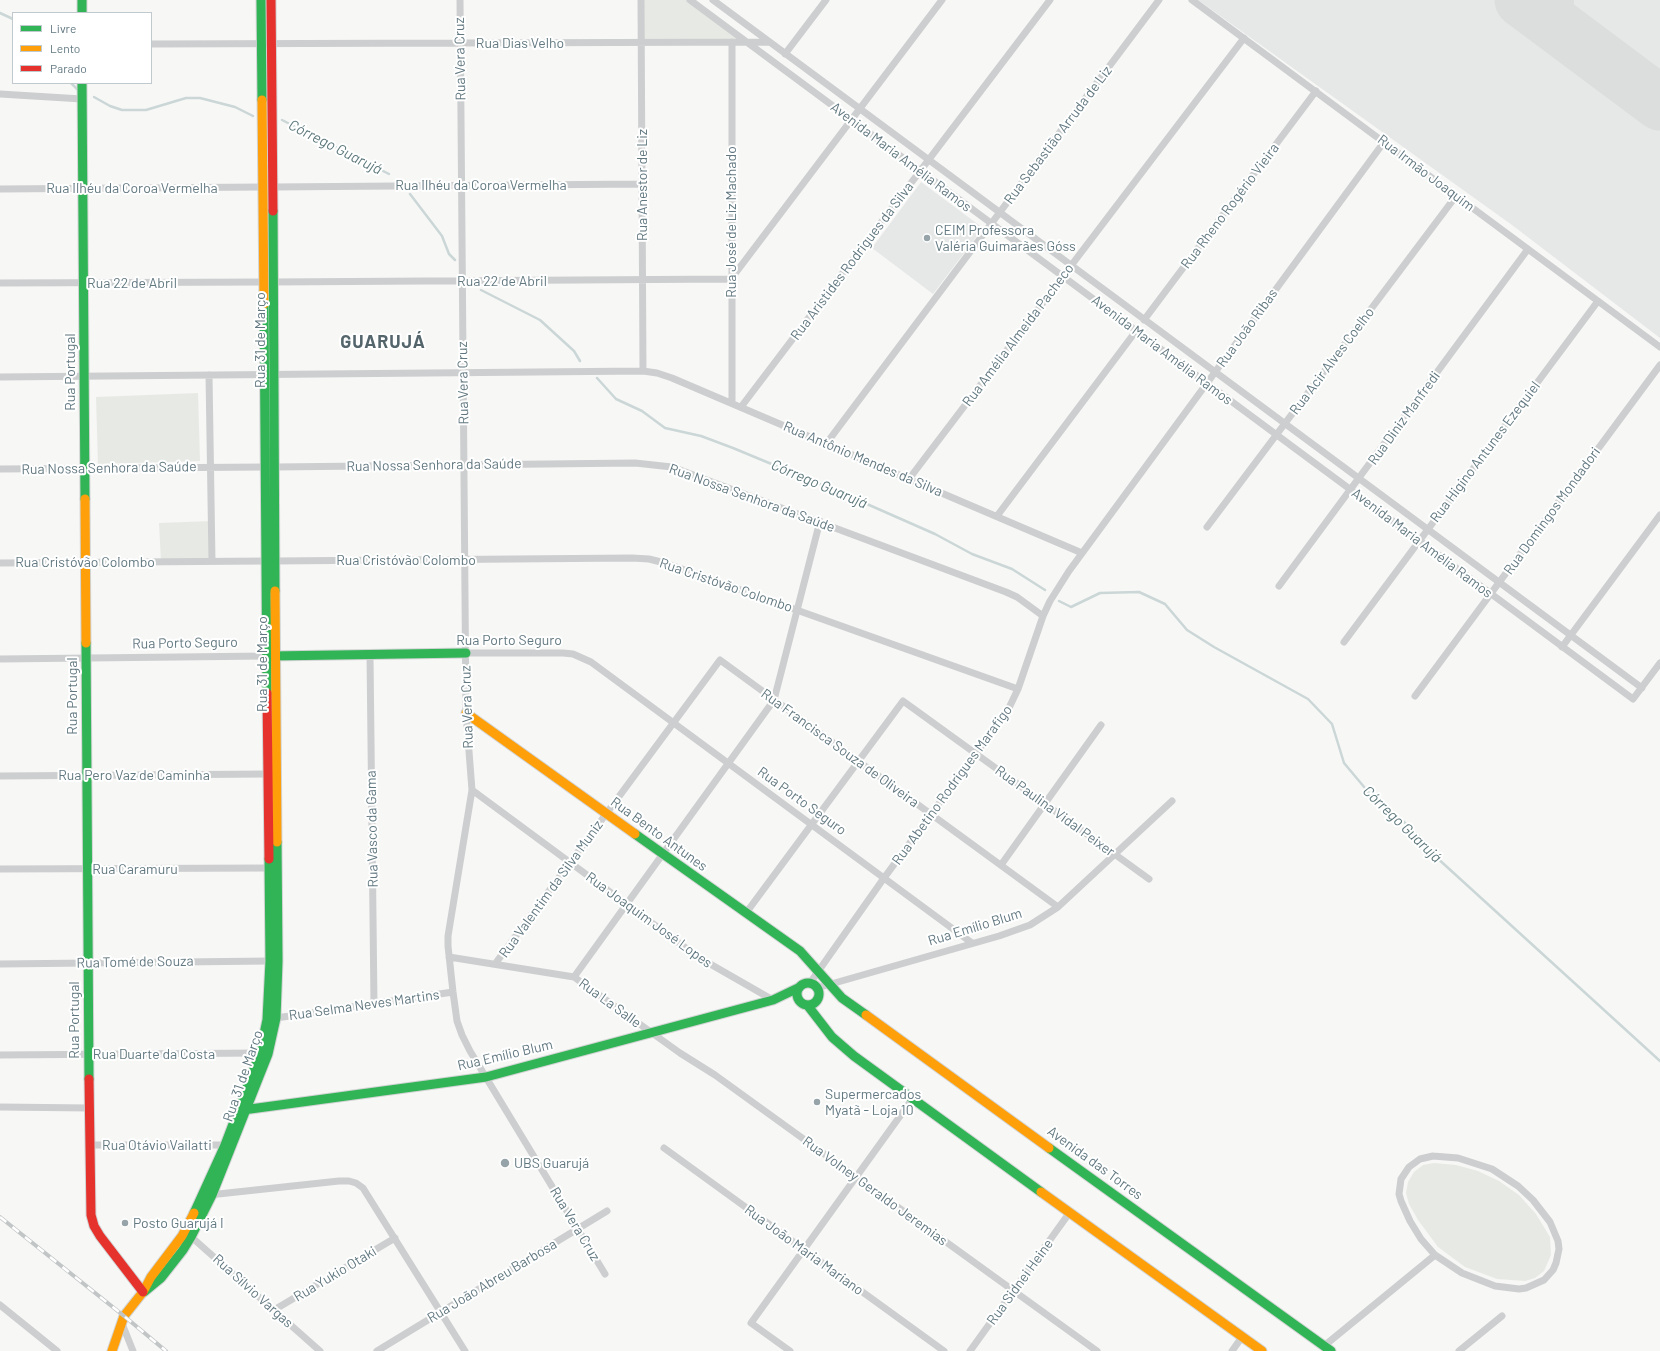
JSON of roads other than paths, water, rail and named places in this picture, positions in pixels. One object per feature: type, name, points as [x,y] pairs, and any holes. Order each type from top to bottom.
[{"type":"main road","points":[[82,0],[82,12]]},
{"type":"main road","name":"Rua 31 de Março","points":[[262,0],[267,44]]},
{"type":"main road","name":"Rua 31 de Março","points":[[112,1351],[121,1321],[143,1292],[161,1278],[188,1234],[207,1195],[272,1040],[276,1018],[278,961],[272,656],[267,44],[271,0]]},
{"type":"main road","name":"Rua Portugal","points":[[82,84],[90,1197],[91,1215],[94,1226],[143,1292]]},
{"type":"main road","name":"Rua Porto Seguro","points":[[272,656],[466,653]]},
{"type":"main road","name":"Rua 31 de Março","points":[[207,1195],[225,1145],[243,1110],[260,1053],[267,1020],[270,961],[268,774],[272,656]]},
{"type":"main road","name":"Rua Bento Antunes","points":[[466,713],[800,951],[830,984]]},
{"type":"main road","points":[[803,984],[815,988],[818,1000],[812,1005],[808,1006],[800,1004],[796,994],[798,988],[803,984]]},
{"type":"main road","name":"Avenida das Torres","points":[[830,984],[842,998],[1328,1349]]},
{"type":"main road","name":"Rua Emílio Blum","points":[[243,1110],[486,1077],[774,1000],[798,988]]},
{"type":"main road","name":"Avenida das Torres","points":[[815,988],[842,998]]},
{"type":"main road","name":"Rua Emílio Blum","points":[[774,1000],[798,1001]]},
{"type":"main road","points":[[808,1006],[832,1037],[842,1046],[1262,1351]]},
{"type":"street","name":"Rua Vera Cruz","points":[[460,0],[466,713],[472,790],[450,925],[449,957],[453,992],[457,1021],[462,1035],[606,1274]]},
{"type":"street","name":"Rua Anestor de Liz","points":[[641,0],[643,371]]},
{"type":"street","name":"Avenida Maria Amélia Ramos","points":[[690,0],[1633,700],[1642,688],[785,54],[717,1]]},
{"type":"street","points":[[785,54],[826,0]]},
{"type":"street","points":[[731,279],[942,0]]},
{"type":"street","name":"Rua Aristides Rodrigues da Silva","points":[[741,407],[1050,0]]},
{"type":"street","name":"Rua Sebastião Arruda de Liz","points":[[826,444],[1159,0]]},
{"type":"street","name":"Rua Irmão Joaquim","points":[[1192,0],[1660,347]]},
{"type":"street","name":"Rua Amélia Almeida Pacheco","points":[[909,479],[1244,38]]},
{"type":"street","name":"Rua José de Liz Machado","points":[[732,42],[732,403]]},
{"type":"street","name":"Rua Dias Velho","points":[[152,44],[769,42]]},
{"type":"street","name":"Rua Rheno Rogério Vieira","points":[[1144,320],[1316,91]]},
{"type":"street","points":[[0,94],[82,99]]},
{"type":"street","name":"Rua João Ribas","points":[[1082,553],[1384,142]]},
{"type":"street","name":"Rua Ilhéu da Coroa Vermelha","points":[[0,189],[642,184]]},
{"type":"street","name":"Rua Acir Alves Coelho","points":[[1207,527],[1456,196]]},
{"type":"street","name":"Rua Diniz Manfredi","points":[[1279,586],[1528,249]]},
{"type":"street","name":"Rua 22 de Abril","points":[[0,283],[731,279]]},
{"type":"street","name":"Rua Higino Antunes Ezequiel","points":[[1344,642],[1598,301]]},
{"type":"street","points":[[997,516],[1136,331]]},
{"type":"street","name":"Rua Domingos Mondadori","points":[[1415,696],[1660,365]]},
{"type":"street","name":"Rua Antônio Mendes da Silva","points":[[0,377],[643,371],[657,373],[732,403],[1082,553]]},
{"type":"street","points":[[209,375],[212,561]]},
{"type":"street","name":"Rua Nossa Senhora da Saúde","points":[[0,469],[636,463],[672,467],[1006,592],[1017,597],[1043,616]]},
{"type":"street","points":[[1562,647],[1660,515]]},
{"type":"street","points":[[574,977],[774,700],[820,522]]},
{"type":"street","name":"Rua Abetino Rodrigues Marafigo","points":[[815,988],[819,972],[884,878],[1008,710],[1018,689],[1043,616],[1058,588],[1082,553]]},
{"type":"street","name":"Rua Cristóvão Colombo","points":[[0,563],[649,559],[665,562],[1018,689]]},
{"type":"street","name":"Rua Porto Seguro","points":[[466,653],[573,654],[591,662],[972,943]]},
{"type":"street","name":"Rua Vasco da Gama","points":[[370,655],[374,1004]]},
{"type":"street","name":"Rua Porto Seguro","points":[[0,659],[272,656]]},
{"type":"street","name":"Rua Francisca Souza de Oliveira","points":[[720,660],[1058,907]]},
{"type":"street","name":"Rua Valentim da Silva Muniz","points":[[495,964],[720,660]]},
{"type":"street","points":[[1642,688],[1660,663]]},
{"type":"street","name":"Rua Paulina Vidal Peixer","points":[[858,761],[903,701],[1149,879]]},
{"type":"street","points":[[1001,865],[1101,725]]},
{"type":"street","points":[[746,913],[858,761]]},
{"type":"street","name":"Rua Pero Vaz de Caminha","points":[[0,776],[268,774]]},
{"type":"street","name":"Rua Joaquim José Lopes","points":[[472,790],[698,957],[774,1000]]},
{"type":"street","name":"Rua Emílio Blum","points":[[815,988],[1030,925],[1058,907],[1172,801]]},
{"type":"street","name":"Rua Caramuru","points":[[0,869],[269,868]]},
{"type":"street","name":"Rua La Salle","points":[[449,957],[574,977],[651,1033]]},
{"type":"street","name":"Rua Tomé de Souza","points":[[0,964],[270,961]]},
{"type":"street","name":"Rua Selma Neves Martins","points":[[276,1018],[453,992]]},
{"type":"street","name":"Rua Volney Geraldo Jeremias","points":[[651,1033],[715,1075],[1097,1351]]},
{"type":"street","name":"Rua Duarte da Costa","points":[[0,1055],[260,1053]]},
{"type":"street","points":[[790,1351],[751,1323],[913,1098]]},
{"type":"street","points":[[0,1107],[89,1108]]},
{"type":"street","name":"Rua Otávio Vailatti","points":[[89,1145],[225,1145]]},
{"type":"street","name":"Rua João Maria Mariano","points":[[664,1148],[944,1351]]},
{"type":"street","points":[[1433,1156],[1452,1157],[1469,1161],[1502,1175],[1518,1186],[1542,1210],[1556,1234],[1558,1241],[1558,1256],[1553,1270],[1544,1280],[1526,1288],[1507,1288],[1484,1283],[1462,1273],[1434,1255],[1421,1239],[1410,1221],[1400,1201],[1399,1194],[1401,1179],[1409,1167],[1420,1159],[1433,1156]]},
{"type":"street","points":[[207,1195],[349,1181],[356,1183],[363,1188],[465,1351]]},
{"type":"street","name":"Rua João Abreu Barbosa","points":[[377,1351],[607,1211]]},
{"type":"street","name":"Rua Sidnei Heine","points":[[970,1351],[1070,1212]]},
{"type":"street","name":"Rua Sílvio Vargas","points":[[188,1234],[320,1351]]},
{"type":"street","name":"Rua Yukio Otaki","points":[[274,1310],[395,1238]]},
{"type":"street","points":[[1328,1349],[1434,1255]]},
{"type":"street","points":[[0,1305],[57,1351]]},
{"type":"street","points":[[1459,1351],[1502,1316]]},
{"type":"street","points":[[121,1321],[133,1351]]},
{"type":"street","points":[[1232,1351],[1242,1337]]},
{"type":"waterway","name":"Córrego Guarujá","points":[[0,13],[12,19]]},
{"type":"waterway","name":"Córrego Guarujá","points":[[72,84],[77,89]]},
{"type":"waterway","name":"Córrego Guarujá","points":[[94,97],[110,106],[122,110],[146,110],[186,98],[200,98],[235,107],[253,116]]},
{"type":"waterway","name":"Córrego Guarujá","points":[[282,120],[389,174]]},
{"type":"waterway","name":"Córrego Guarujá","points":[[410,194],[442,236],[449,254],[455,260]]},
{"type":"waterway","name":"Córrego Guarujá","points":[[481,290],[540,320],[574,351],[580,361]]},
{"type":"waterway","name":"Córrego Guarujá","points":[[597,378],[616,399],[642,411],[665,428],[701,436],[851,497],[935,534],[972,554],[1012,569],[1045,590]]},
{"type":"waterway","name":"Córrego Guarujá","points":[[1059,601],[1071,607],[1100,593],[1139,592],[1165,604],[1187,630],[1214,647],[1308,699],[1332,724],[1344,763],[1370,794],[1404,822],[1426,843],[1435,856],[1660,1061]]},
{"type":"railway","points":[[0,1217],[166,1351]]},
{"type":"place","name":"CEIM Professora Valéria Guimarães Góss","points":[[927,238]]},
{"type":"place","name":"Supermercados Myatã - Loja 10","points":[[817,1102]]},
{"type":"place","name":"UBS Guarujá","points":[[505,1163]]},
{"type":"place","name":"Posto Guarujá I","points":[[125,1223]]},
{"type":"district","name":"GUARUJÁ","points":[[383,342]]}]
